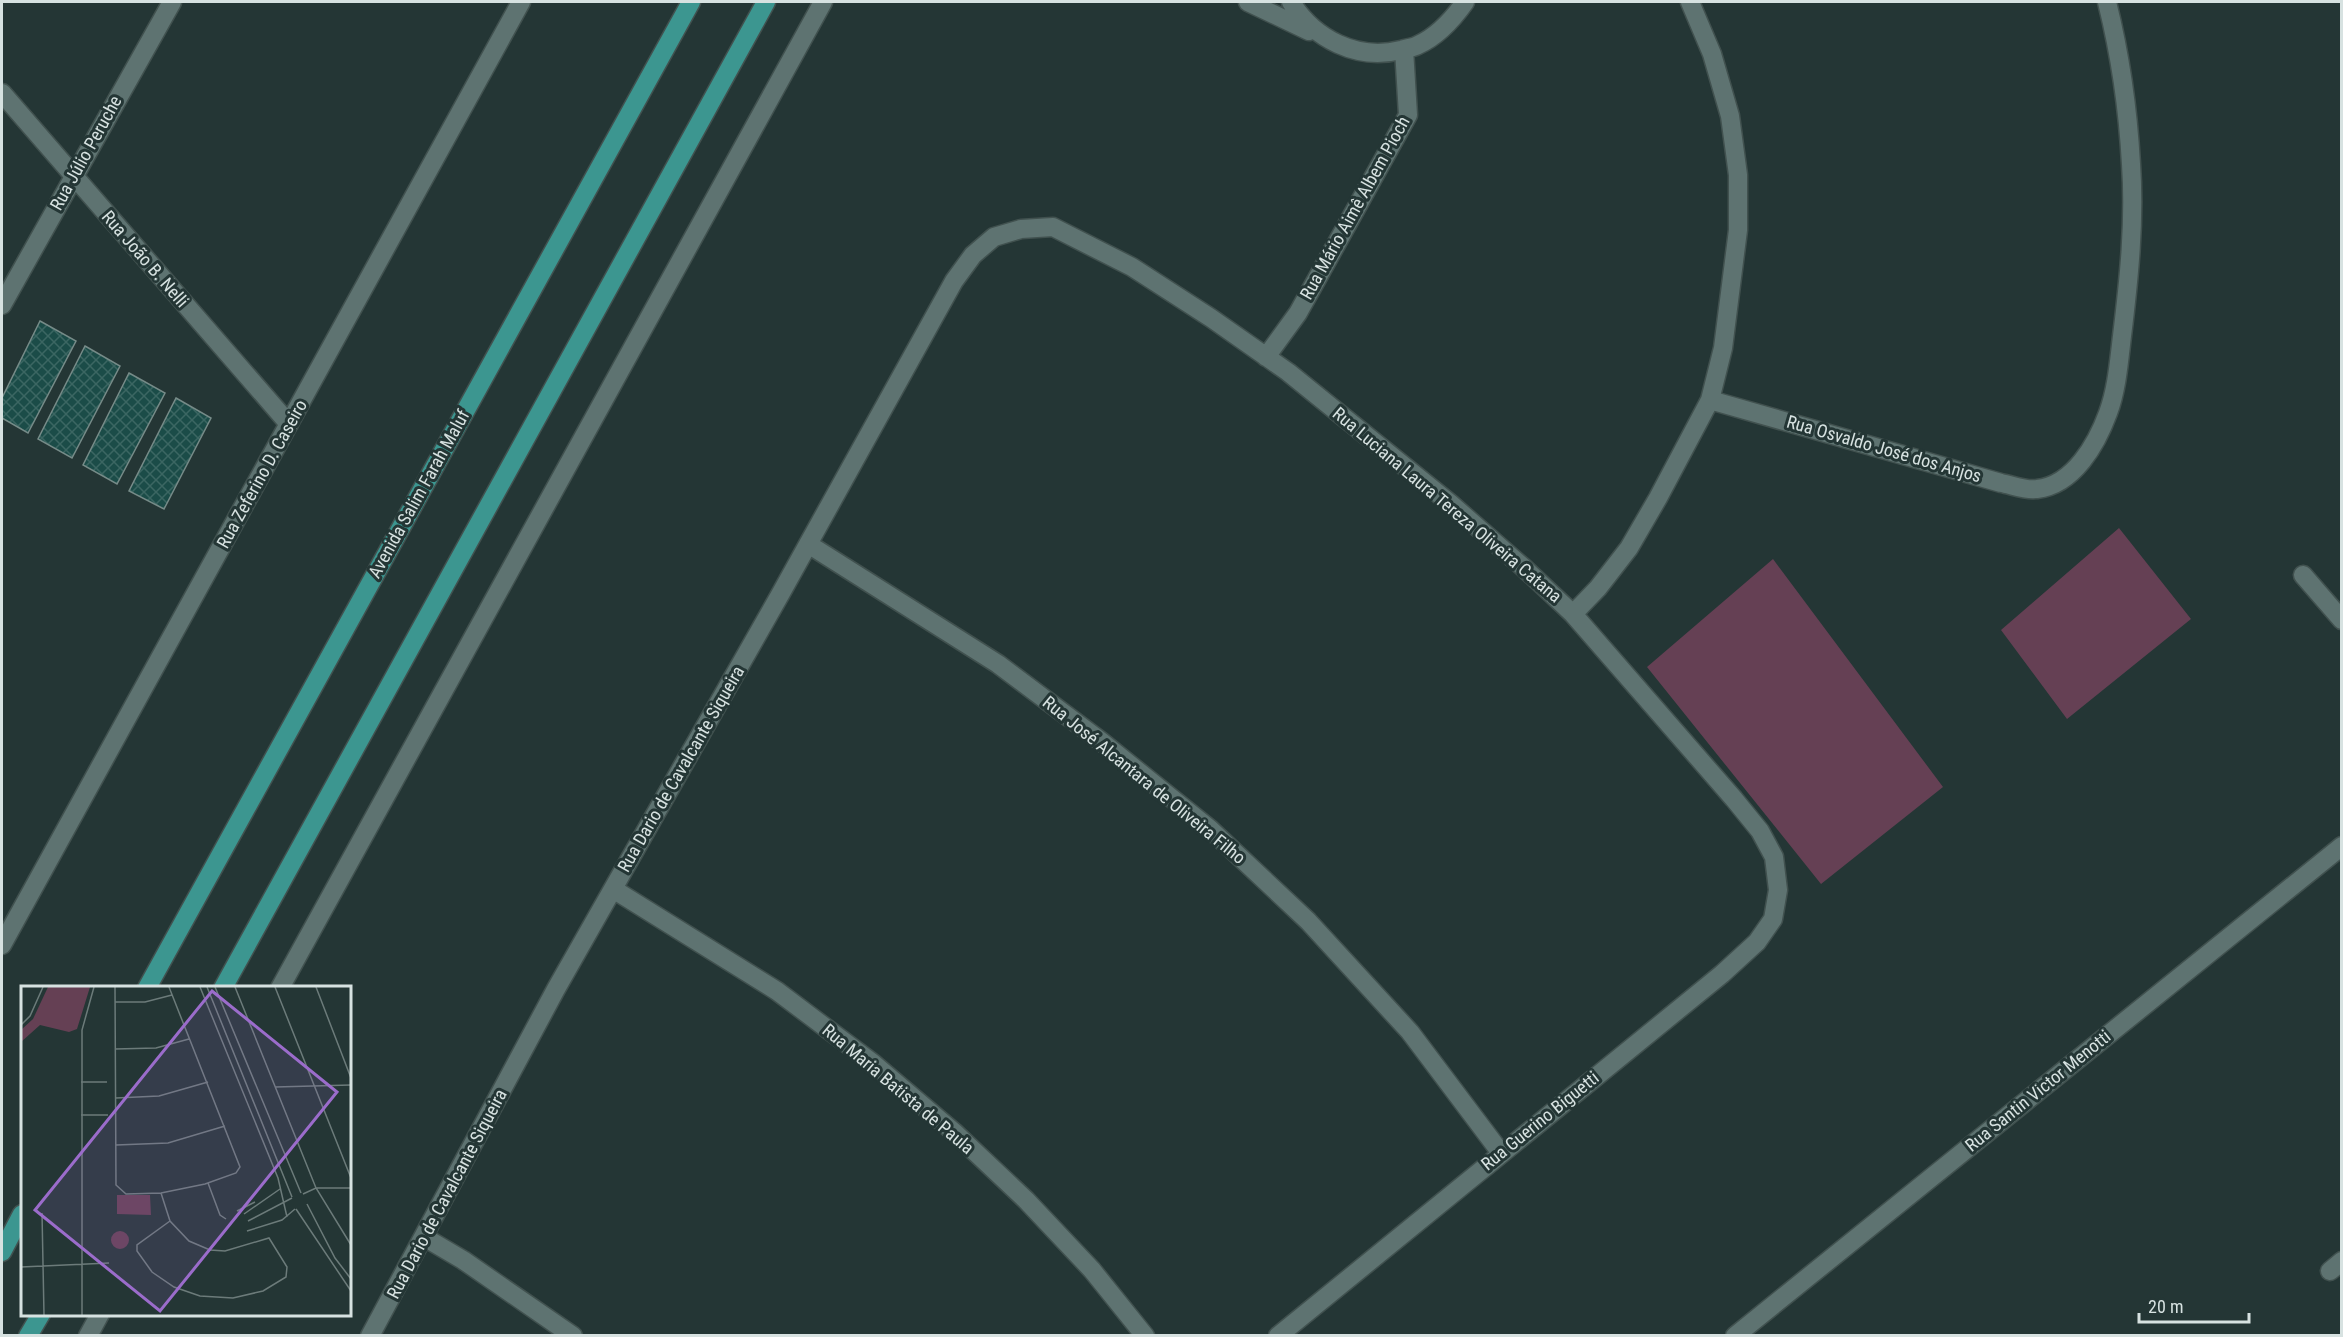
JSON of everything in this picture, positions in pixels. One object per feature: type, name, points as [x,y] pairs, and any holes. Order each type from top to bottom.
[{"type":"main road","name":"Avenida Salim Farah Maluf","points":[[148,986],[691,2]]},
{"type":"main road","points":[[224,986],[766,2]]},
{"type":"main road","points":[[2,1252],[21,1216]]},
{"type":"main road","points":[[28,1335],[39,1316]]},
{"type":"street","name":"Rua Júlio Peruche","points":[[2,305],[172,2]]},
{"type":"street","name":"Rua Zeferino D. Caseiro","points":[[2,945],[521,2]]},
{"type":"street","points":[[281,986],[823,2]]},
{"type":"street","points":[[1248,2],[1354,51],[1386,54],[1418,46],[1444,28],[1465,2]]},
{"type":"street","points":[[1291,2],[1301,18],[1325,38]]},
{"type":"street","points":[[1574,614],[1629,548],[1658,498],[1710,400],[1723,348],[1738,230],[1738,175],[1730,116],[1712,54],[1690,2]]},
{"type":"street","name":"Rua Osvaldo José dos Anjos","points":[[1710,400],[2001,483],[2037,489],[2058,482],[2080,464],[2097,440],[2109,410],[2117,372],[2131,255],[2130,153],[2125,94],[2107,2]]},
{"type":"street","name":"Rua Mário Aimê Albem Pioch","points":[[1266,357],[1298,313],[1408,115],[1404,49]]},
{"type":"street","name":"Rua João B. Nelli","points":[[2,93],[289,424]]},
{"type":"street","name":"Rua Luciana Laura Tereza Oliveira Catana","points":[[1021,229],[1053,227],[1132,267],[1288,372],[1451,504],[1574,614],[1760,831],[1774,857],[1778,890]]},
{"type":"street","name":"Rua Dario de Cavalcante Siqueira","points":[[370,1335],[556,989],[954,281],[973,255],[994,237],[1021,229]]},
{"type":"street","name":"Rua José Alcantara de Oliveira Filho","points":[[808,544],[998,664],[1102,742],[1210,829],[1308,921],[1410,1032],[1501,1153]]},
{"type":"street","points":[[2302,575],[2342,620]]},
{"type":"street","name":"Rua Santin Victor Menotti","points":[[1735,1335],[2342,846]]},
{"type":"street","name":"Rua Maria Batista de Paula","points":[[613,889],[777,991],[874,1064],[954,1132],[1026,1200],[1092,1269],[1145,1335]]},
{"type":"street","name":"Rua Guerino Biguetti","points":[[1278,1335],[1722,974],[1757,942],[1773,919],[1778,890]]},
{"type":"street","points":[[424,1237],[463,1260],[573,1335]]},
{"type":"street","points":[[88,1335],[99,1316]]},
{"type":"shaded area","points":[[2119,528],[2191,619],[2067,719],[2001,630]]},
{"type":"shaded area","points":[[1773,559],[1943,787],[1821,884],[1647,667]]},
{"type":"building","points":[[40,321],[76,341],[28,433],[2,418],[2,398]]},
{"type":"building","points":[[85,346],[120,366],[72,458],[38,439]]},
{"type":"building","points":[[129,373],[165,393],[117,484],[83,465]]},
{"type":"building","points":[[176,398],[211,418],[164,509],[129,491]]}]
